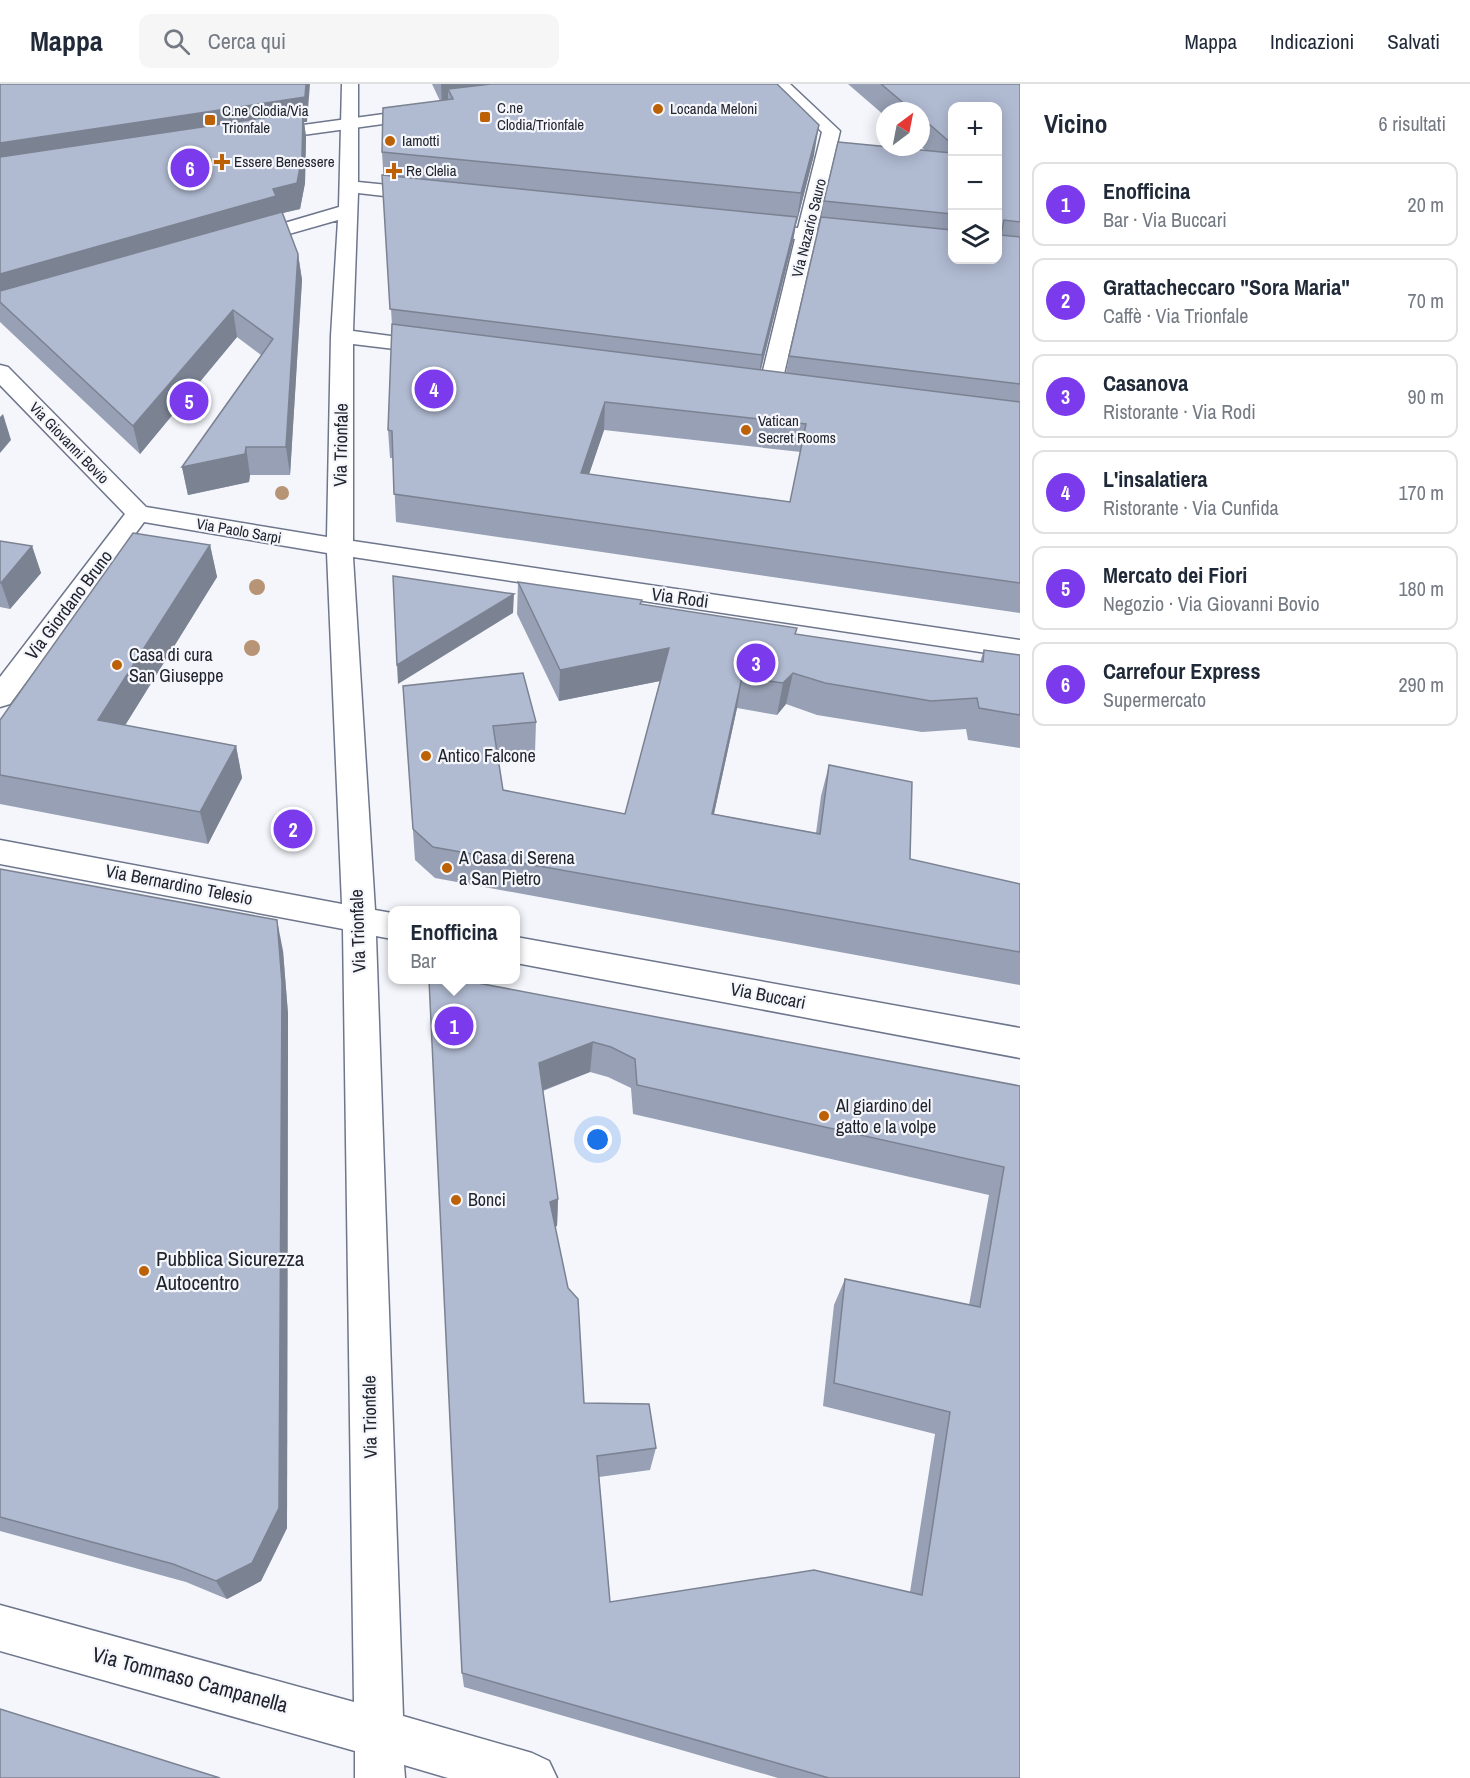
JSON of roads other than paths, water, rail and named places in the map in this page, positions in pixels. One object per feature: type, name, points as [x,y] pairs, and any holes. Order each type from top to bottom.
[{"type":"street","name":"Via Trionfale","points":[[350,84],[342,336],[340,548],[376,923],[380,1757]]},
{"type":"street","name":"Via Nazario Sauro","points":[[746,388],[778,392],[807,234],[831,131],[780,84]]},
{"type":"street","points":[[240,139],[432,99]]},
{"type":"street","points":[[249,121],[447,110]]},
{"type":"street","points":[[224,247],[348,199],[452,198]]},
{"type":"street","points":[[732,227],[948,249]]},
{"type":"street","points":[[342,336],[454,350]]},
{"type":"street","name":"Via Giovanni Bovio","points":[[0,372],[138,513]]},
{"type":"street","name":"Via Paolo Sarpi","points":[[138,513],[340,548]]},
{"type":"street","name":"Via Giordano Bruno","points":[[0,698],[138,513]]},
{"type":"street","name":"Via Rodi","points":[[340,548],[1020,649]]},
{"type":"street","name":"Via Bernardino Telesio","points":[[0,852],[376,923]]},
{"type":"street","name":"Via Buccari","points":[[520,951],[1020,1043]]},
{"type":"street","name":"Via Tommaso Campanella","points":[[0,1628],[305,1712],[380,1757],[532,1778]]},
{"type":"place","name":"Locanda Meloni","points":[[658,109]]},
{"type":"place","name":"C.ne Clodia/Trionfale","points":[[485,117]]},
{"type":"place","name":"C.ne Clodia/Via Trionfale","points":[[210,120]]},
{"type":"place","name":"Iamotti","points":[[390,141]]},
{"type":"place","name":"Essere Benessere","points":[[222,162]]},
{"type":"place","name":"Carrefour Express","points":[[190,168]]},
{"type":"place","name":"Re Clelia","points":[[394,171]]},
{"type":"place","name":"L'insalatiera","points":[[434,389]]},
{"type":"place","name":"Mercato dei Fiori","points":[[189,401]]},
{"type":"place","name":"Vatican Secret Rooms","points":[[746,430]]},
{"type":"place","name":"Casanova","points":[[756,663]]},
{"type":"place","name":"Casa di cura San Giuseppe","points":[[117,665]]},
{"type":"place","name":"Antico Falcone","points":[[426,756]]},
{"type":"place","name":"Grattacheccaro \"Sora Maria\"","points":[[293,829]]},
{"type":"place","name":"A Casa di Serena a San Pietro","points":[[447,868]]},
{"type":"place","name":"Enofficina","points":[[454,1026]]},
{"type":"place","name":"Al giardino del gatto e la volpe","points":[[824,1116]]},
{"type":"place","name":"Bonci","points":[[456,1200]]},
{"type":"place","name":"Pubblica Sicurezza Autocentro","points":[[144,1271]]}]
